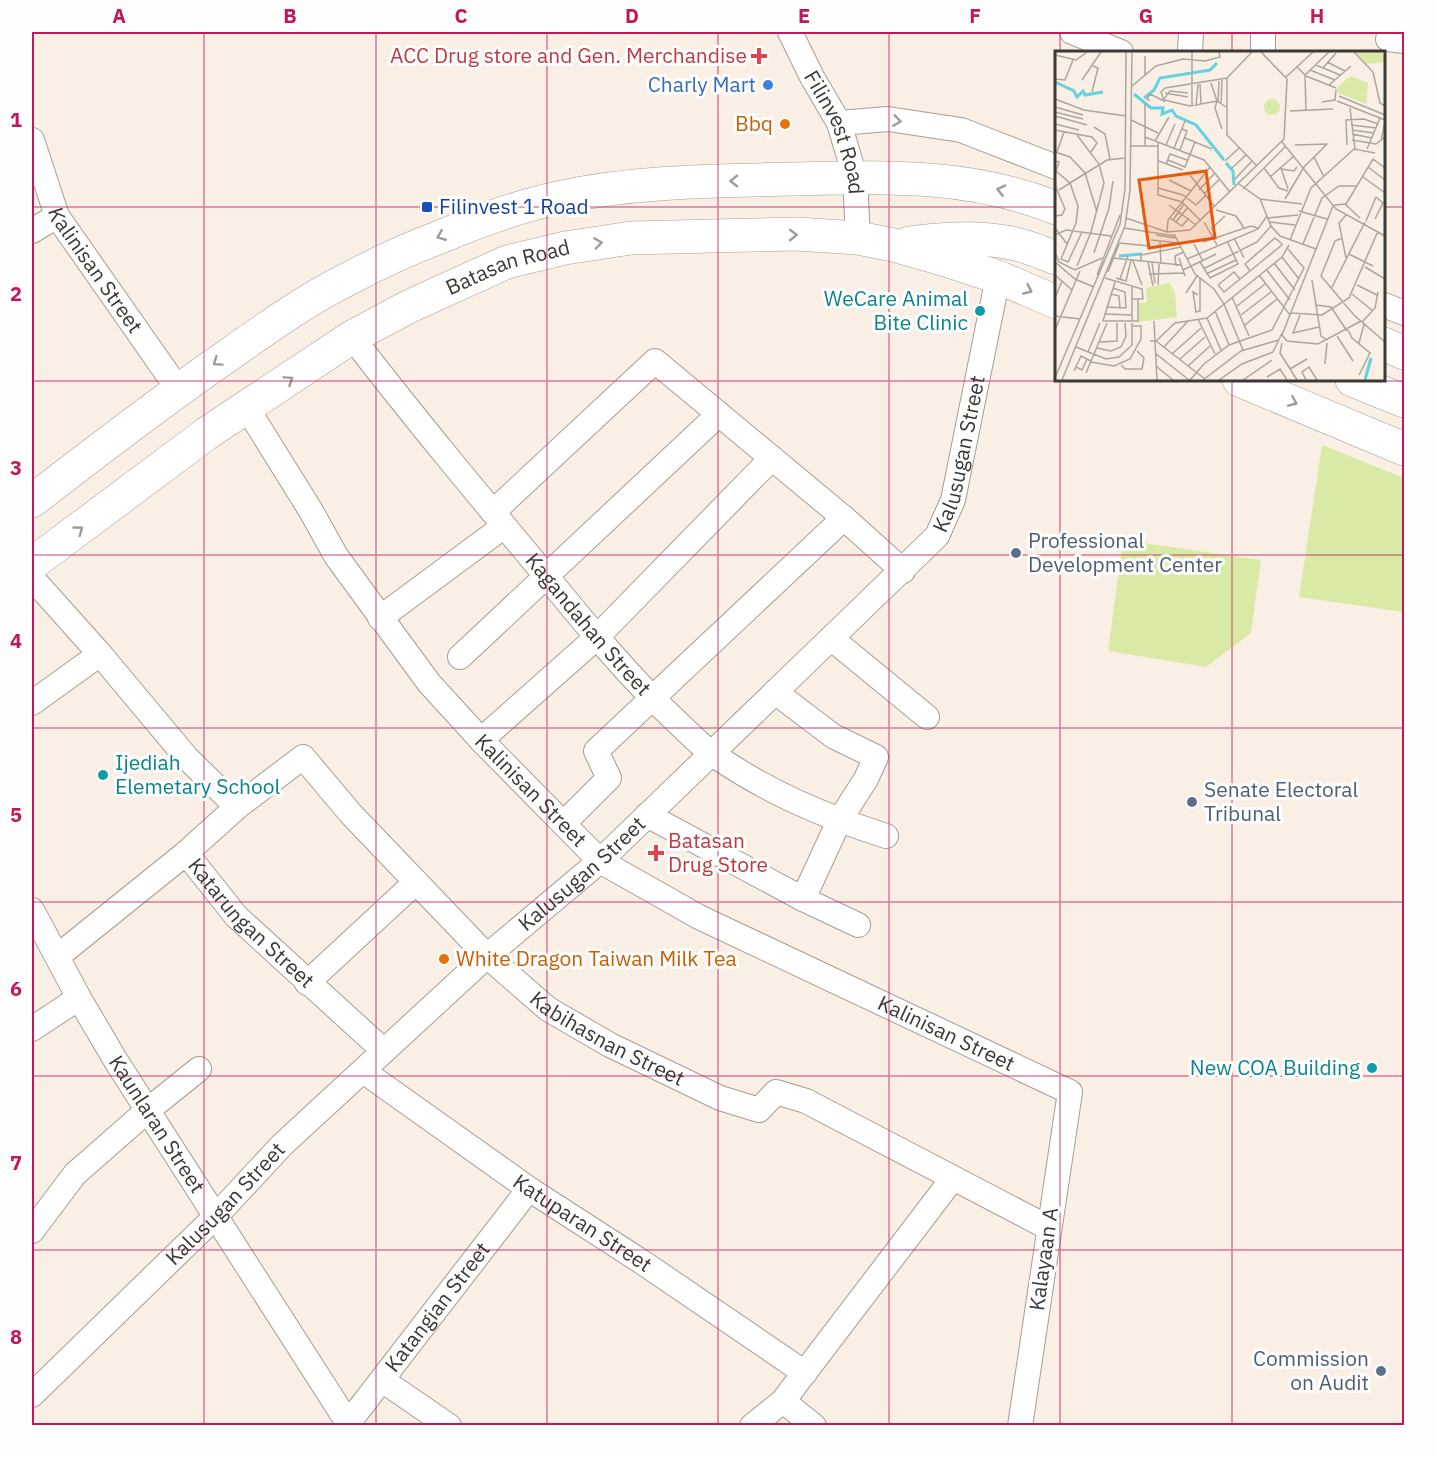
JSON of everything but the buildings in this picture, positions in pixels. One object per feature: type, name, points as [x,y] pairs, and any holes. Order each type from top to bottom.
[{"type":"main road","points":[[32,501],[178,389],[278,320],[346,280],[400,253],[496,214],[557,198],[628,185],[855,177],[959,181],[1003,190],[1055,208]]},
{"type":"main road","name":"Batasan Road","points":[[32,564],[206,434],[352,337],[410,306],[507,262],[565,248],[631,238],[797,234],[858,238],[893,245],[998,277],[1055,302]]},
{"type":"main road","points":[[893,245],[934,240],[985,238],[1015,243],[1055,258]]},
{"type":"main road","points":[[1385,345],[1404,353]]},
{"type":"main road","points":[[1241,381],[1404,448]]},
{"type":"main road","points":[[1354,381],[1404,401]]},
{"type":"street","name":"Filinvest Road","points":[[790,32],[812,77],[839,123],[855,177],[858,238]]},
{"type":"street","points":[[1072,32],[1119,51]]},
{"type":"street","points":[[1190,51],[1191,32]]},
{"type":"street","points":[[839,123],[888,119],[962,130],[1055,168]]},
{"type":"street","name":"Kalinisan Street","points":[[32,140],[57,216],[178,389]]},
{"type":"street","points":[[32,231],[57,216]]},
{"type":"street","name":"Kalusugan Street","points":[[32,1395],[216,1216],[282,1145],[487,956],[600,861],[938,536],[953,500],[998,277]]},
{"type":"street","points":[[1385,306],[1404,313]]},
{"type":"street","name":"Kagandahan Street","points":[[352,337],[424,430],[596,638],[651,698],[712,754],[765,788],[839,821],[886,836]]},
{"type":"street","points":[[380,618],[498,519],[655,361],[844,518],[903,571]]},
{"type":"street","name":"Kalinisan Street","points":[[247,408],[336,556],[429,683],[481,740],[600,861],[699,918],[1070,1092]]},
{"type":"street","points":[[460,657],[719,414]]},
{"type":"street","points":[[481,740],[596,638],[772,458]]},
{"type":"street","points":[[564,823],[609,778],[596,751],[844,518]]},
{"type":"street","points":[[32,578],[100,654],[187,758],[237,807]]},
{"type":"street","points":[[832,639],[927,717]]},
{"type":"street","points":[[32,703],[100,654]]},
{"type":"street","points":[[775,693],[833,736],[876,757],[866,779],[839,821],[803,899]]},
{"type":"street","name":"Kabihasnan Street","points":[[237,807],[303,757],[351,814],[487,956],[548,1009],[620,1050],[720,1098],[759,1110],[776,1092],[806,1101],[1048,1228]]},
{"type":"street","name":"Katarungan Street","points":[[237,807],[186,853],[236,916],[384,1052]]},
{"type":"street","points":[[647,815],[803,899],[858,925]]},
{"type":"street","points":[[58,956],[186,853]]},
{"type":"street","points":[[308,983],[416,882]]},
{"type":"street","name":"Kaunlaran Street","points":[[32,910],[79,998],[347,1424]]},
{"type":"street","points":[[32,1029],[79,998]]},
{"type":"street","points":[[32,1231],[75,1174],[148,1110],[200,1069]]},
{"type":"street","name":"Katuparan Street","points":[[363,1071],[529,1189],[642,1262],[805,1373]]},
{"type":"street","name":"Kalayaan A","points":[[1020,1425],[1070,1092]]},
{"type":"street","points":[[752,1425],[783,1401],[953,1178]]},
{"type":"street","name":"Katangian Street","points":[[347,1424],[529,1189]]},
{"type":"street","points":[[382,1380],[449,1425]]},
{"type":"street","points":[[783,1401],[814,1425]]},
{"type":"green space","points":[[1322,445],[1404,478],[1404,612],[1299,597]]},
{"type":"green space","points":[[1123,540],[1261,560],[1251,633],[1206,667],[1108,651]]},
{"type":"place","name":"ACC Drug store and Gen. Merchandise","points":[[759,56]]},
{"type":"place","name":"Charly Mart","points":[[768,85]]},
{"type":"place","name":"Bbq","points":[[785,124]]},
{"type":"place","name":"Filinvest 1 Road","points":[[427,207]]},
{"type":"place","name":"WeCare Animal Bite Clinic","points":[[980,311]]},
{"type":"place","name":"Professional Development Center","points":[[1016,553]]},
{"type":"place","name":"Ijediah Elemetary School","points":[[103,775]]},
{"type":"place","name":"Senate Electoral Tribunal","points":[[1192,802]]},
{"type":"place","name":"Batasan Drug Store","points":[[656,853]]},
{"type":"place","name":"White Dragon Taiwan Milk Tea","points":[[444,959]]},
{"type":"place","name":"New COA Building","points":[[1372,1068]]},
{"type":"place","name":"Commission on Audit","points":[[1381,1371]]}]
